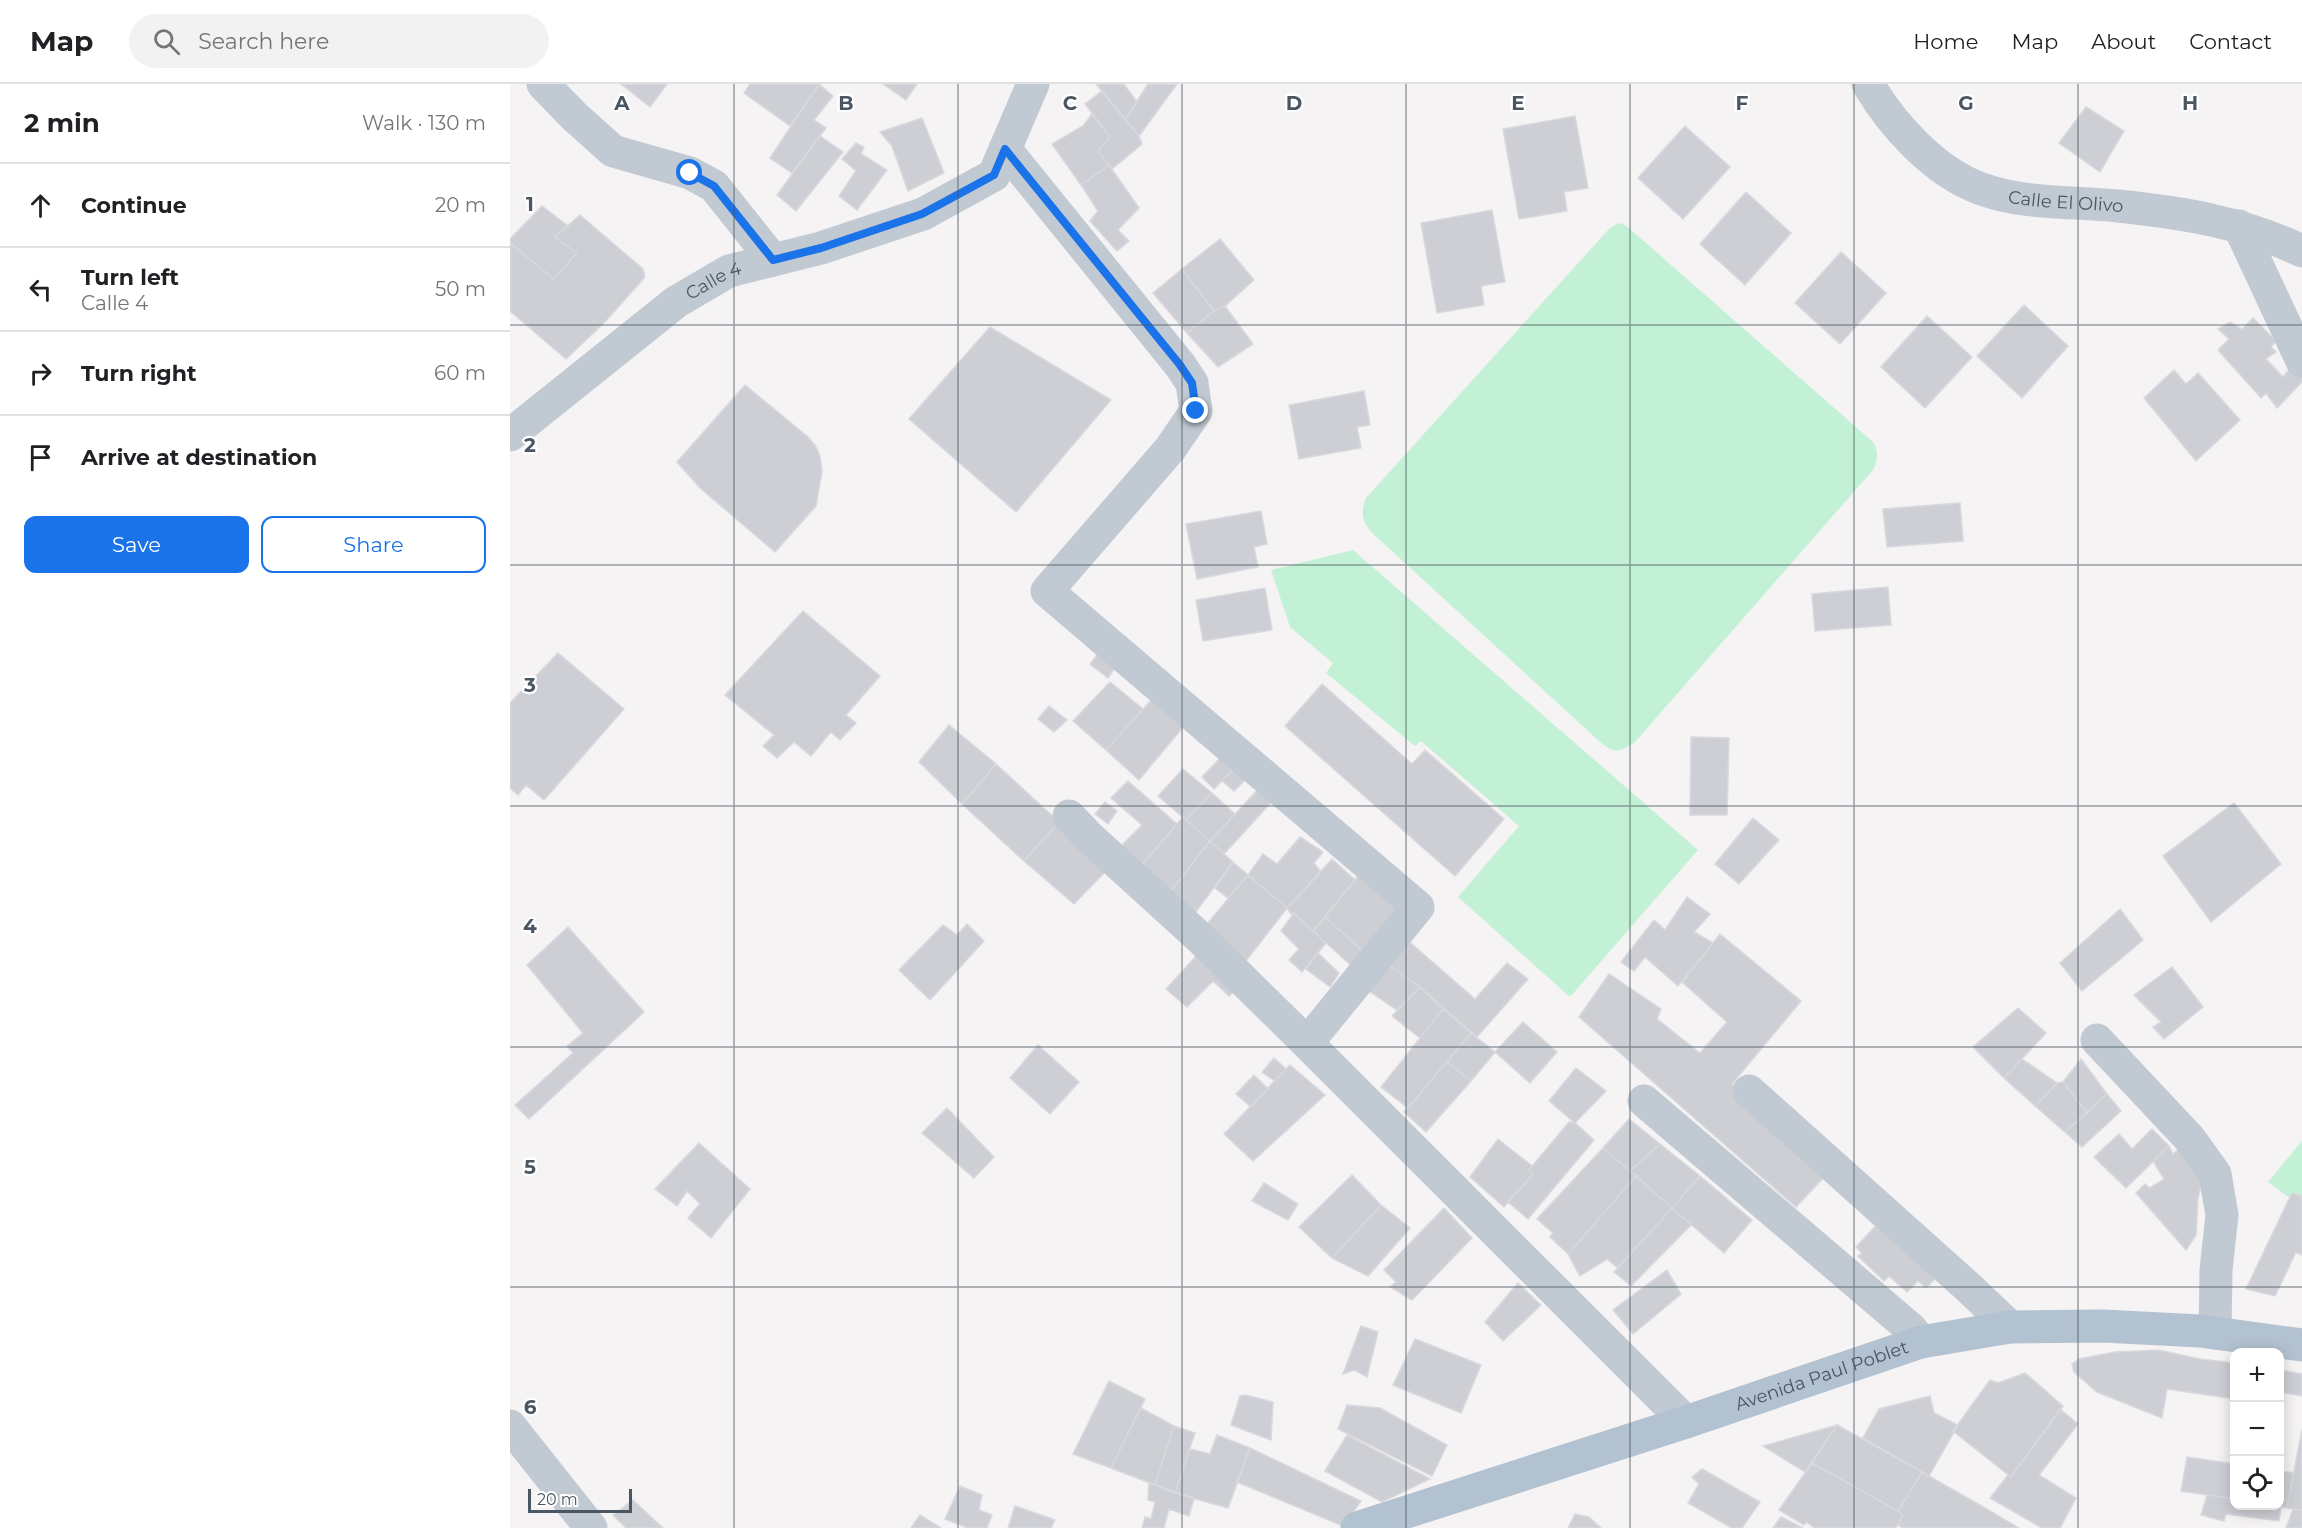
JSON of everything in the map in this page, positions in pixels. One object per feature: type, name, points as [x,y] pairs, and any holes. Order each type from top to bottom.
[{"type":"main road","name":"Avenida Paul Poblet","points":[[1357,1528],[1686,1422],[1921,1342],[2010,1327],[2103,1326],[2215,1332],[2302,1345]]},
{"type":"street","points":[[543,84],[613,151],[690,173],[714,186],[773,260]]},
{"type":"street","name":"Calle 4","points":[[510,435],[676,302],[729,271],[821,248],[922,214],[994,175],[1033,84]]},
{"type":"street","name":"Calle El Olivo","points":[[1868,84],[1900,127],[1938,166],[1979,188],[2028,200],[2118,206],[2216,219],[2274,237],[2302,251]]},
{"type":"street","points":[[1005,149],[1180,365],[1192,383],[1196,411],[1170,448],[1047,591],[1418,907],[1307,1043]]},
{"type":"street","points":[[2239,226],[2302,360]]},
{"type":"street","points":[[1069,816],[1198,936],[1307,1043],[1686,1422]]},
{"type":"street","points":[[2097,1040],[2190,1139],[2215,1174],[2222,1215],[2216,1270],[2215,1332]]},
{"type":"street","points":[[1749,1091],[1970,1288],[2010,1327]]},
{"type":"street","points":[[1644,1101],[1911,1329],[1921,1342]]},
{"type":"street","points":[[510,1426],[591,1528]]},
{"type":"green space","points":[[1618,223],[1630,229],[1873,442],[1877,456],[1873,470],[1635,742],[1621,750],[1613,750],[1599,741],[1370,531],[1363,519],[1363,511],[1366,498],[1609,229]]},
{"type":"green space","points":[[1353,550],[1698,850],[1570,997],[1458,897],[1519,826],[1421,741],[1415,746],[1326,673],[1333,663],[1290,627],[1271,570]]},
{"type":"green space","points":[[2302,1141],[2302,1207],[2268,1182]]},
{"type":"building","points":[[621,84],[667,84],[650,107]]},
{"type":"building","points":[[750,84],[820,84],[790,126],[744,93]]},
{"type":"building","points":[[819,84],[833,96],[814,120],[826,128],[792,173],[770,158]]},
{"type":"building","points":[[883,84],[917,84],[906,100]]},
{"type":"building","points":[[1096,84],[1124,84],[1137,102],[1125,120]]},
{"type":"building","points":[[1148,84],[1177,84],[1139,136],[1125,120]]},
{"type":"building","points":[[1102,91],[1139,136],[1142,144],[1112,169],[1098,151],[1110,137],[1085,104]]},
{"type":"building","points":[[2086,107],[2124,131],[2100,172],[2059,143]]},
{"type":"building","points":[[1092,114],[1110,137],[1098,151],[1109,165],[1081,185],[1052,144],[1083,126]]},
{"type":"building","points":[[1575,116],[1588,188],[1564,192],[1567,211],[1519,219],[1503,129]]},
{"type":"building","points":[[922,118],[944,173],[908,191],[892,146],[880,132]]},
{"type":"building","points":[[1685,126],[1730,167],[1683,219],[1638,178]]},
{"type":"building","points":[[820,136],[843,152],[796,211],[777,195]]},
{"type":"building","points":[[856,143],[864,147],[861,154],[887,170],[857,210],[839,196],[856,171],[842,159]]},
{"type":"building","points":[[1109,165],[1139,208],[1118,230],[1129,241],[1117,251],[1090,221],[1098,211],[1081,185]]},
{"type":"building","points":[[1746,192],[1791,233],[1745,285],[1700,244]]},
{"type":"building","points":[[542,206],[568,226],[555,237],[577,253],[554,279],[510,243],[510,239]]},
{"type":"building","points":[[1492,210],[1505,282],[1481,286],[1484,305],[1437,313],[1421,223]]},
{"type":"building","points":[[580,215],[643,269],[645,277],[604,323],[566,359],[510,311],[510,243],[554,279],[577,253],[555,237]]},
{"type":"building","points":[[1220,239],[1254,280],[1225,306],[1214,311],[1182,269]]},
{"type":"building","points":[[1841,252],[1886,293],[1840,344],[1795,303]]},
{"type":"building","points":[[1182,269],[1214,311],[1187,333],[1153,293]]},
{"type":"building","points":[[2024,305],[2068,346],[2022,398],[1977,356]]},
{"type":"building","points":[[1225,306],[1253,344],[1218,367],[1187,333],[1214,311]]},
{"type":"building","points":[[1927,316],[1972,357],[1925,408],[1881,367]]},
{"type":"building","points":[[2253,318],[2276,341],[2271,347],[2276,352],[2266,359],[2283,377],[2293,365],[2302,376],[2302,382],[2277,408],[2266,393],[2261,398],[2218,350],[2229,339],[2218,329],[2230,322],[2242,329]]},
{"type":"building","points":[[990,327],[1111,400],[1016,512],[909,419]]},
{"type":"building","points":[[2174,370],[2186,384],[2198,373],[2240,420],[2196,461],[2144,398]]},
{"type":"building","points":[[745,385],[808,437],[820,456],[822,471],[816,506],[775,552],[700,488],[677,462]]},
{"type":"building","points":[[1364,391],[1370,425],[1357,427],[1361,448],[1299,459],[1289,405]]},
{"type":"building","points":[[1960,503],[1963,541],[1887,547],[1883,509]]},
{"type":"building","points":[[1261,511],[1267,544],[1254,547],[1258,567],[1197,579],[1186,524]]},
{"type":"building","points":[[1888,587],[1891,625],[1815,631],[1812,594]]},
{"type":"building","points":[[1265,588],[1272,630],[1203,641],[1196,600]]},
{"type":"building","points":[[803,611],[880,676],[846,715],[856,723],[840,740],[831,732],[811,756],[794,742],[777,758],[763,746],[774,735],[725,695]]},
{"type":"building","points":[[1100,651],[1117,665],[1108,678],[1090,664]]},
{"type":"building","points":[[558,653],[624,709],[544,800],[526,785],[518,795],[510,788],[510,703]]},
{"type":"building","points":[[1110,682],[1143,709],[1106,750],[1073,721]]},
{"type":"building","points":[[1322,684],[1412,764],[1425,750],[1504,819],[1455,876],[1285,726]]},
{"type":"building","points":[[1155,696],[1188,721],[1139,780],[1106,750]]},
{"type":"building","points":[[1049,706],[1067,720],[1054,732],[1038,719]]},
{"type":"building","points":[[949,725],[996,764],[962,804],[919,762]]},
{"type":"building","points":[[1691,737],[1729,738],[1727,815],[1690,815]]},
{"type":"building","points":[[1223,755],[1236,767],[1214,789],[1202,777]]},
{"type":"building","points":[[996,764],[1059,822],[1024,861],[962,804]]},
{"type":"building","points":[[1236,767],[1248,777],[1234,791],[1222,781]]},
{"type":"building","points":[[1183,769],[1212,793],[1186,820],[1158,796]]},
{"type":"building","points":[[1128,781],[1177,824],[1141,866],[1120,847],[1142,825],[1111,798]]},
{"type":"building","points":[[1264,783],[1278,795],[1224,854],[1210,841]]},
{"type":"building","points":[[1212,793],[1235,814],[1210,841],[1186,820]]},
{"type":"building","points":[[1105,802],[1117,811],[1108,824],[1095,814]]},
{"type":"building","points":[[2234,803],[2281,864],[2211,922],[2163,856]]},
{"type":"building","points":[[1183,817],[1210,841],[1167,896],[1137,870]]},
{"type":"building","points":[[1753,818],[1779,840],[1739,884],[1715,864]]},
{"type":"building","points":[[1059,822],[1106,871],[1074,904],[1024,861]]},
{"type":"building","points":[[1300,837],[1323,852],[1314,863],[1321,872],[1287,908],[1248,875],[1263,854],[1277,864]]},
{"type":"building","points":[[1210,841],[1233,862],[1192,917],[1167,896]]},
{"type":"building","points":[[1332,859],[1355,880],[1313,931],[1294,913],[1292,915],[1287,908]]},
{"type":"building","points":[[1233,862],[1248,875],[1228,898],[1215,888]]},
{"type":"building","points":[[1361,872],[1401,909],[1366,954],[1325,917]]},
{"type":"building","points":[[1248,875],[1287,908],[1246,961],[1207,924]]},
{"type":"building","points":[[1687,897],[1710,914],[1694,932],[1713,943],[1678,986],[1645,957],[1634,971],[1621,962],[1654,920],[1665,930]]},
{"type":"building","points":[[2120,909],[2143,940],[2082,991],[2060,963]]},
{"type":"building","points":[[1294,913],[1326,943],[1302,972],[1289,960],[1299,949],[1281,931]]},
{"type":"building","points":[[1325,917],[1366,954],[1355,969],[1313,931]]},
{"type":"building","points":[[967,924],[984,941],[930,1000],[899,970],[943,925],[957,935]]},
{"type":"building","points":[[568,927],[644,1012],[529,1119],[515,1105],[573,1053],[567,1046],[583,1033],[527,965]]},
{"type":"building","points":[[1720,934],[1801,1001],[1732,1084],[1829,1172],[1796,1207],[1579,1017],[1609,974],[1661,1009],[1657,1019],[1700,1053],[1727,1022],[1682,982]]},
{"type":"building","points":[[1405,938],[1475,999],[1507,963],[1528,979],[1477,1037],[1420,987],[1389,965]]},
{"type":"building","points":[[1199,953],[1237,989],[1229,996],[1213,981],[1187,1007],[1166,989]]},
{"type":"building","points":[[1318,953],[1339,973],[1330,987],[1306,969]]},
{"type":"building","points":[[1389,965],[1420,987],[1397,1010],[1369,991]]},
{"type":"building","points":[[2172,967],[2203,1007],[2164,1039],[2153,1027],[2161,1022],[2134,995]]},
{"type":"building","points":[[1420,987],[1443,1009],[1420,1038],[1392,1016]]},
{"type":"building","points":[[2018,1008],[2046,1033],[2004,1078],[1973,1047]]},
{"type":"building","points":[[1443,1009],[1471,1033],[1408,1108],[1381,1087]]},
{"type":"building","points":[[1523,1022],[1557,1052],[1530,1083],[1495,1052]]},
{"type":"building","points":[[1471,1033],[1495,1052],[1471,1081],[1447,1062]]},
{"type":"building","points":[[1038,1045],[1079,1082],[1050,1114],[1010,1078]]},
{"type":"building","points":[[1274,1058],[1286,1069],[1275,1081],[1262,1072]]},
{"type":"building","points":[[2022,1059],[2057,1083],[2035,1106],[2004,1078]]},
{"type":"building","points":[[2081,1059],[2107,1094],[2087,1113],[2063,1082]]},
{"type":"building","points":[[1447,1062],[1471,1081],[1426,1132],[1404,1112]]},
{"type":"building","points":[[1290,1065],[1325,1095],[1253,1161],[1224,1134]]},
{"type":"building","points":[[1576,1068],[1606,1091],[1575,1123],[1549,1101]]},
{"type":"building","points":[[1254,1075],[1268,1089],[1251,1107],[1236,1094]]},
{"type":"building","points":[[2063,1082],[2087,1113],[2065,1132],[2035,1106],[2057,1083]]},
{"type":"building","points":[[2107,1094],[2121,1111],[2082,1147],[2065,1132]]},
{"type":"building","points":[[947,1108],[994,1157],[974,1178],[922,1133]]},
{"type":"building","points":[[1629,1119],[1660,1144],[1630,1171],[1603,1148]]},
{"type":"building","points":[[1569,1122],[1575,1123],[1594,1140],[1528,1219],[1508,1202],[1533,1174],[1529,1170]]},
{"type":"building","points":[[2152,1129],[2169,1146],[2126,1188],[2094,1157],[2119,1134],[2132,1149]]},
{"type":"building","points":[[1498,1139],[1532,1166],[1529,1170],[1533,1174],[1504,1207],[1470,1177]]},
{"type":"building","points":[[699,1143],[750,1189],[711,1238],[688,1218],[700,1204],[687,1191],[677,1206],[655,1189]]},
{"type":"building","points":[[1660,1144],[1700,1176],[1672,1208],[1630,1171]]},
{"type":"building","points":[[2169,1146],[2173,1154],[2182,1146],[2205,1170],[2198,1198],[2196,1235],[2186,1250],[2136,1193],[2145,1184],[2150,1188],[2164,1179],[2153,1161]]},
{"type":"building","points":[[1603,1148],[1636,1176],[1568,1254],[1550,1237],[1553,1233],[1537,1219]]},
{"type":"building","points":[[1352,1175],[1381,1205],[1332,1258],[1299,1227]]},
{"type":"building","points":[[1636,1176],[1672,1208],[1618,1268],[1607,1259],[1580,1276],[1568,1254]]},
{"type":"building","points":[[1700,1176],[1752,1220],[1724,1253],[1672,1208]]},
{"type":"building","points":[[1264,1183],[1298,1204],[1288,1220],[1252,1201]]},
{"type":"building","points":[[2292,1193],[2302,1196],[2302,1255],[2296,1252],[2275,1296],[2246,1289]]},
{"type":"building","points":[[1381,1205],[1410,1228],[1368,1276],[1332,1258]]},
{"type":"building","points":[[1444,1208],[1472,1238],[1412,1300],[1390,1287],[1396,1282],[1384,1270]]},
{"type":"building","points":[[1672,1208],[1691,1225],[1631,1286],[1614,1272]]},
{"type":"building","points":[[1881,1220],[1938,1276],[1926,1288],[1918,1281],[1907,1292],[1889,1276],[1884,1281],[1858,1256],[1862,1253],[1856,1247]]},
{"type":"building","points":[[1667,1270],[1681,1294],[1633,1334],[1613,1310]]},
{"type":"building","points":[[1518,1283],[1541,1305],[1503,1341],[1485,1322]]},
{"type":"building","points":[[1361,1326],[1378,1332],[1367,1377],[1354,1370],[1343,1374]]},
{"type":"building","points":[[1415,1339],[1481,1365],[1461,1413],[1393,1385]]},
{"type":"building","points":[[2159,1350],[2230,1363],[2230,1398],[2167,1389],[2162,1418],[2097,1392],[2074,1372],[2072,1364],[2079,1359],[2115,1352]]},
{"type":"building","points":[[2284,1371],[2302,1374],[2302,1396],[2284,1393]]},
{"type":"building","points":[[2025,1373],[2063,1406],[2011,1477],[1953,1431],[1990,1380],[1998,1383]]},
{"type":"building","points":[[1109,1381],[1145,1399],[1111,1468],[1073,1454]]},
{"type":"building","points":[[1245,1395],[1273,1402],[1271,1440],[1231,1425],[1240,1396]]},
{"type":"building","points":[[1930,1396],[1934,1413],[1958,1425],[1929,1476],[1863,1438],[1879,1409]]},
{"type":"building","points":[[1347,1405],[1380,1408],[1447,1445],[1432,1476],[1338,1429]]},
{"type":"building","points":[[1141,1408],[1174,1426],[1155,1485],[1111,1468]]},
{"type":"building","points":[[2060,1409],[2078,1424],[2039,1475],[2076,1498],[2060,1528],[2042,1528],[1990,1498],[2008,1475],[2011,1477]]},
{"type":"building","points":[[1837,1425],[1922,1472],[1898,1511],[1812,1463]]},
{"type":"building","points":[[1837,1425],[1805,1472],[1763,1446]]},
{"type":"building","points":[[1174,1426],[1195,1433],[1175,1493],[1155,1485]]},
{"type":"building","points":[[2302,1429],[2302,1510],[2287,1508]]},
{"type":"building","points":[[1217,1435],[1250,1448],[1228,1508],[1175,1493],[1190,1449],[1210,1454]]},
{"type":"building","points":[[1347,1435],[1430,1479],[1382,1502],[1325,1471]]},
{"type":"building","points":[[1250,1448],[1361,1501],[1343,1526],[1237,1482]]},
{"type":"building","points":[[2187,1457],[2230,1463],[2230,1498],[2181,1491]]},
{"type":"building","points":[[1812,1463],[1898,1511],[1903,1515],[1898,1525],[1895,1528],[1815,1528],[1806,1522],[1804,1525],[1779,1510]]},
{"type":"building","points":[[1702,1469],[1760,1502],[1742,1528],[1732,1528],[1688,1503],[1699,1484],[1692,1477]]},
{"type":"building","points":[[1922,1472],[2019,1528],[1903,1528],[1898,1525],[1903,1515],[1898,1511]]},
{"type":"building","points":[[2284,1472],[2294,1473],[2287,1508],[2284,1508]]},
{"type":"building","points":[[1149,1483],[1194,1498],[1189,1516],[1169,1509],[1164,1528],[1142,1528],[1145,1517],[1151,1519],[1155,1502],[1148,1500]]},
{"type":"building","points":[[960,1486],[982,1495],[979,1510],[992,1515],[987,1528],[968,1528],[945,1519]]},
{"type":"building","points":[[2207,1495],[2230,1498],[2230,1510],[2281,1510],[2279,1521],[2226,1514],[2224,1521],[2201,1515]]},
{"type":"building","points":[[633,1500],[663,1528],[626,1528],[613,1515]]},
{"type":"building","points":[[1015,1506],[1055,1520],[1051,1528],[1008,1528]]},
{"type":"building","points":[[2293,1509],[2302,1510],[2302,1528],[2286,1528]]},
{"type":"building","points":[[1575,1514],[1589,1517],[1601,1528],[1568,1528]]},
{"type":"building","points":[[920,1515],[941,1528],[911,1528]]},
{"type":"building","points":[[1781,1517],[1803,1528],[1773,1528]]},
{"type":"route","points":[[690,173],[714,186],[773,260],[821,248],[922,214],[994,175],[1005,149],[1180,365],[1192,383],[1196,411]]}]
